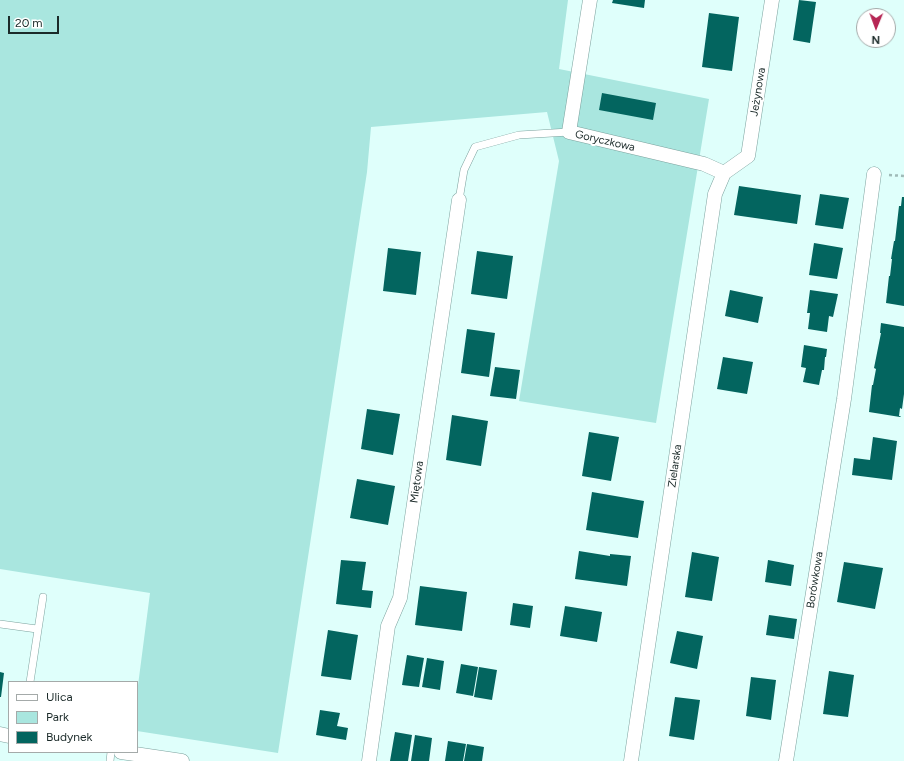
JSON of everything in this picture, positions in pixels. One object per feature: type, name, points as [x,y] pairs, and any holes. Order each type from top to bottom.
[{"type":"street","name":"Goryczkowa","points":[[590,0],[569,132],[704,164],[724,173]]},
{"type":"street","name":"Jeżynowa","points":[[724,173],[748,156],[772,0]]},
{"type":"street","name":"Zielarska","points":[[632,761],[715,194],[724,173]]},
{"type":"street","name":"Borówkowa","points":[[786,761],[844,399],[874,174]]},
{"type":"street","name":"Miętowa","points":[[369,761],[388,626],[400,598],[459,200]]},
{"type":"street","points":[[128,753],[182,761]]},
{"type":"lane","points":[[459,200],[464,170],[475,147],[518,135],[569,132]]},
{"type":"lane","points":[[30,681],[42,596]]},
{"type":"lane","points":[[0,624],[37,629]]},
{"type":"green space","points":[[0,0],[568,0],[559,69],[709,99],[656,423],[519,401],[559,161],[547,112],[371,127],[367,172],[278,753],[138,731],[138,685],[150,593],[0,569]]},
{"type":"building","points":[[613,0],[645,0],[644,8],[612,3]]},
{"type":"building","points":[[799,0],[816,2],[810,43],[793,40]]},
{"type":"building","points":[[709,13],[739,17],[732,71],[702,67]]},
{"type":"building","points":[[602,93],[656,103],[653,120],[599,110]]},
{"type":"building","points":[[739,186],[801,195],[797,224],[734,215]]},
{"type":"building","points":[[820,194],[849,198],[843,229],[815,225]]},
{"type":"building","points":[[902,197],[904,197],[904,306],[886,303],[899,206],[901,206]]},
{"type":"building","points":[[814,243],[843,248],[837,279],[809,275]]},
{"type":"building","points":[[388,248],[421,252],[416,295],[383,291]]},
{"type":"building","points":[[477,251],[513,256],[507,299],[471,294]]},
{"type":"building","points":[[730,290],[763,297],[758,323],[725,316]]},
{"type":"building","points":[[810,290],[838,294],[833,317],[829,316],[827,332],[808,329],[810,313],[807,313]]},
{"type":"building","points":[[881,323],[904,327],[904,394],[902,409],[900,408],[900,417],[869,412],[872,385],[876,369],[874,368],[881,333]]},
{"type":"building","points":[[467,329],[495,333],[489,377],[461,373]]},
{"type":"building","points":[[804,345],[827,349],[824,370],[822,370],[819,385],[803,382],[806,368],[801,367]]},
{"type":"building","points":[[723,357],[753,362],[747,394],[717,389]]},
{"type":"building","points":[[495,367],[520,370],[516,399],[490,396]]},
{"type":"building","points":[[367,409],[400,414],[393,455],[361,449]]},
{"type":"building","points":[[452,415],[488,421],[481,466],[446,460]]},
{"type":"building","points":[[589,432],[619,437],[611,481],[582,476]]},
{"type":"building","points":[[873,437],[897,441],[892,480],[852,475],[854,458],[870,460]]},
{"type":"building","points":[[357,479],[395,486],[388,525],[350,518]]},
{"type":"building","points":[[592,492],[644,501],[638,538],[586,530]]},
{"type":"building","points":[[579,551],[610,556],[610,554],[631,556],[627,586],[575,579]]},
{"type":"building","points":[[692,552],[719,557],[712,601],[685,597]]},
{"type":"building","points":[[341,560],[366,562],[362,590],[373,591],[371,608],[336,604]]},
{"type":"building","points":[[768,560],[794,565],[791,586],[765,582]]},
{"type":"building","points":[[844,562],[883,568],[875,609],[837,602]]},
{"type":"building","points":[[420,586],[467,592],[462,631],[415,625]]},
{"type":"building","points":[[513,603],[533,606],[530,628],[510,625]]},
{"type":"building","points":[[565,606],[602,612],[597,642],[560,636]]},
{"type":"building","points":[[769,615],[797,619],[794,639],[766,635]]},
{"type":"building","points":[[328,630],[358,635],[351,680],[321,676]]},
{"type":"building","points":[[677,631],[703,636],[697,669],[670,663]]},
{"type":"building","points":[[407,655],[424,658],[419,687],[402,685]]},
{"type":"building","points":[[427,658],[444,661],[440,690],[422,687]]},
{"type":"building","points":[[461,664],[478,667],[473,696],[456,693]]},
{"type":"building","points":[[479,667],[497,670],[492,700],[474,697]]},
{"type":"building","points":[[829,671],[854,675],[848,717],[823,714]]},
{"type":"building","points":[[0,672],[4,673],[1,697],[0,697]]},
{"type":"building","points":[[751,677],[776,680],[771,720],[746,716]]},
{"type":"building","points":[[675,697],[700,700],[694,740],[669,736]]},
{"type":"building","points":[[320,710],[340,713],[337,726],[348,728],[346,740],[316,735]]},
{"type":"building","points":[[395,732],[412,735],[408,761],[390,761]]},
{"type":"building","points":[[415,735],[432,738],[429,761],[411,761]]},
{"type":"building","points":[[448,741],[466,744],[463,761],[445,761]]},
{"type":"building","points":[[467,744],[484,747],[482,761],[464,761]]}]
